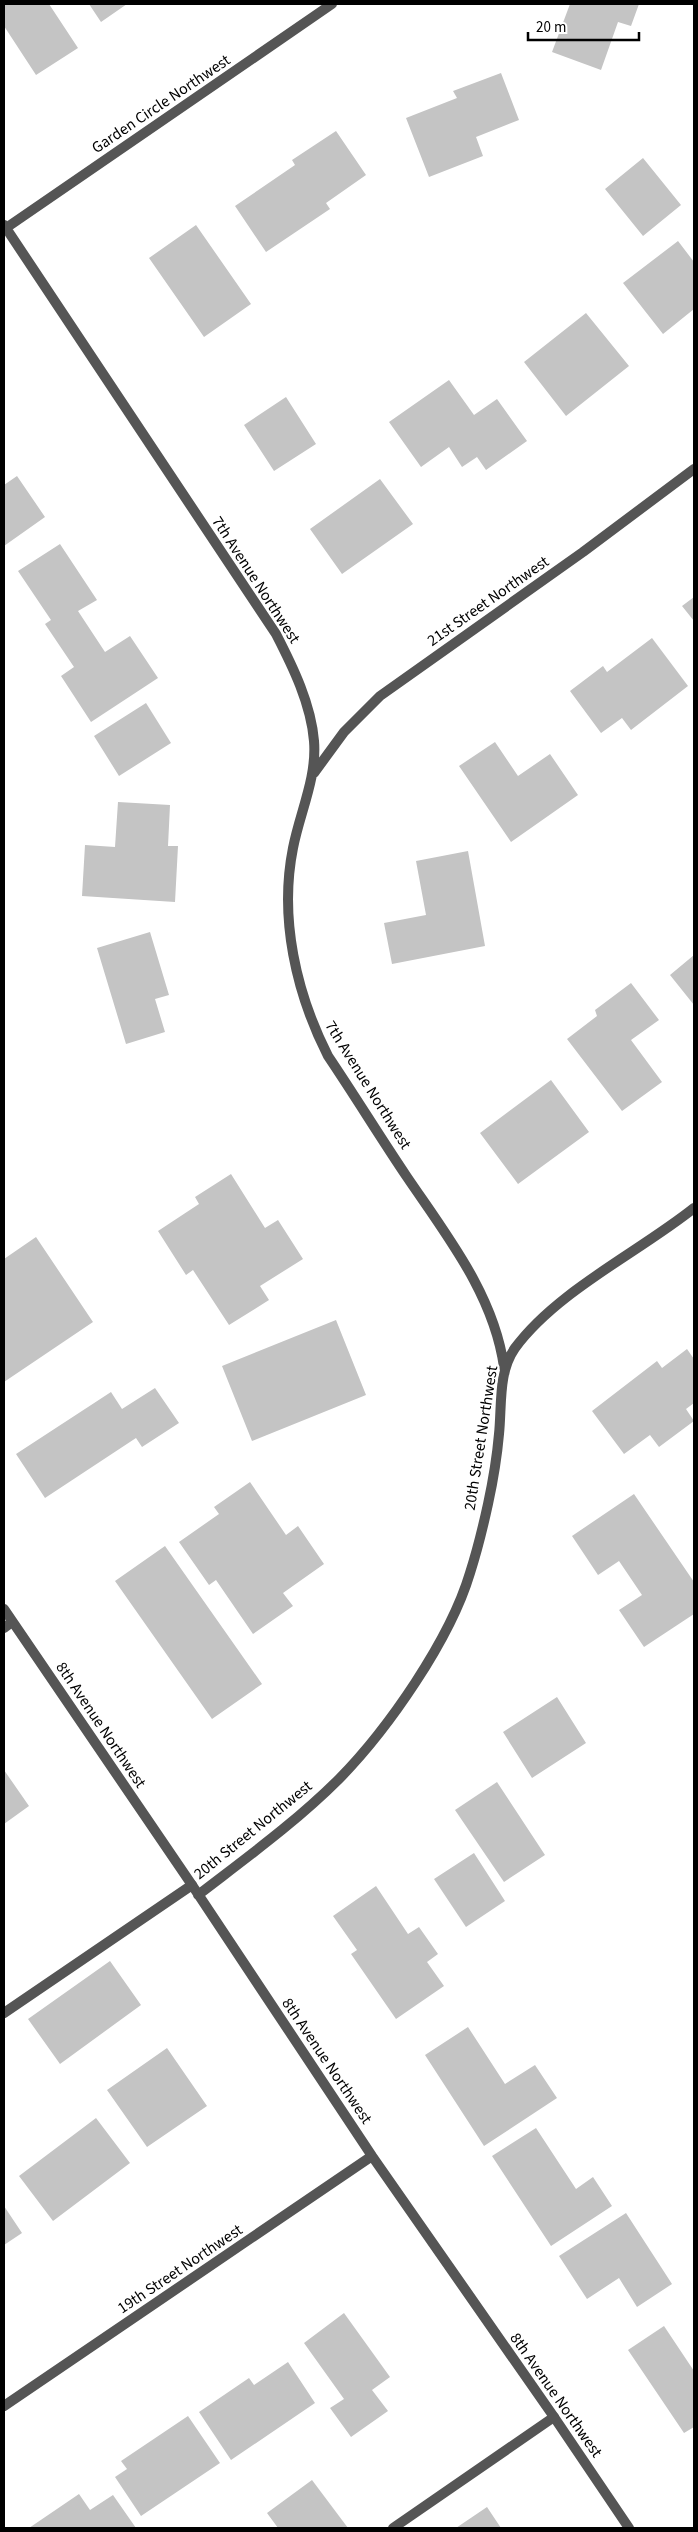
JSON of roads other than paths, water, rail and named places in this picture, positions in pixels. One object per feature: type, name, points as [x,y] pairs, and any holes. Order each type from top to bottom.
[{"type":"street","name":"Garden Circle Northwest","points":[[5,227],[332,4]]},
{"type":"street","name":"7th Avenue Northwest","points":[[5,227],[276,634],[295,671],[314,740],[314,773],[292,850],[288,900],[293,952],[301,991],[314,1028],[328,1056],[464,1262],[492,1316],[501,1343],[504,1368]]},
{"type":"street","name":"21st Street Northwest","points":[[314,773],[344,732],[380,696],[584,552],[694,469]]},
{"type":"street","name":"20th Street Northwest","points":[[198,1895],[279,1833],[339,1779],[381,1731],[440,1638],[470,1575],[488,1504],[499,1435],[504,1368],[515,1349],[530,1330],[567,1298],[694,1208]]},
{"type":"street","name":"8th Avenue Northwest","points":[[4,1609],[8,1625],[192,1885],[372,2156],[629,2528]]},
{"type":"street","points":[[4,2014],[192,1885]]},
{"type":"street","name":"19th Street Northwest","points":[[4,2406],[372,2156]]},
{"type":"street","points":[[393,2528],[554,2417]]}]
